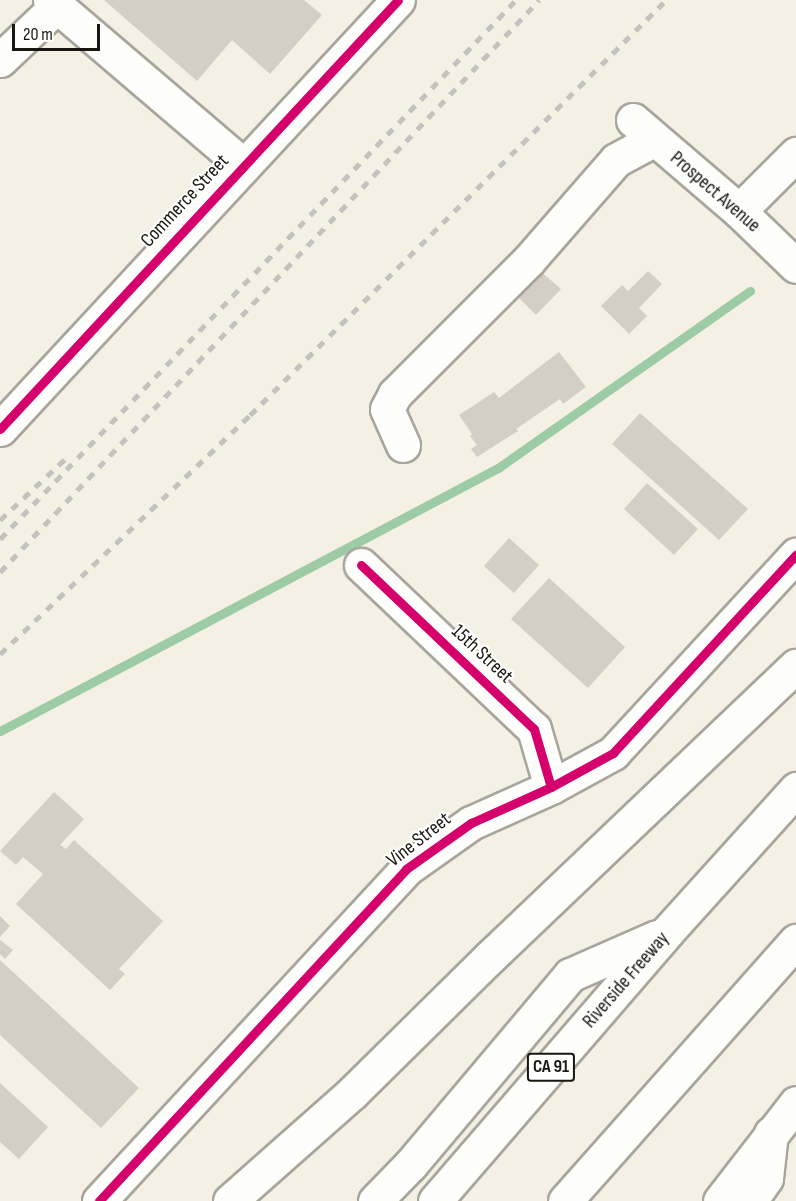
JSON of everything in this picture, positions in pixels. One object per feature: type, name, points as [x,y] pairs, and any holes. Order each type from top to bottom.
[{"type":"main road","name":"Commerce Street","points":[[0,429],[398,0]]},
{"type":"main road","points":[[0,60],[54,3],[243,165]]},
{"type":"main road","name":"Prospect Avenue","points":[[403,445],[387,409],[395,394],[528,261],[644,130],[739,211],[796,266]]},
{"type":"main road","points":[[739,211],[796,154]]},
{"type":"main road","name":"Vine Street","points":[[99,1201],[406,869],[471,823],[551,787],[613,753],[796,555]]},
{"type":"main road","name":"15th Street","points":[[361,565],[534,729],[551,787]]},
{"type":"main road","points":[[230,1201],[352,1093],[491,956],[796,666]]},
{"type":"main road","name":"Riverside Freeway","points":[[435,1201],[667,932],[796,789]]},
{"type":"main road","points":[[375,1201],[411,1164],[570,975],[667,932]]},
{"type":"main road","points":[[565,1201],[796,941]]},
{"type":"main road","points":[[720,1201],[771,1132],[796,1103]]},
{"type":"main road","points":[[750,1201],[766,1178],[771,1132]]},
{"type":"building","points":[[104,0],[304,0],[322,15],[270,74],[232,40],[197,81]]},
{"type":"building","points":[[539,270],[561,289],[536,315],[515,294]]},
{"type":"building","points":[[648,271],[662,284],[639,308],[647,316],[629,334],[601,306],[622,285],[628,291]]},
{"type":"building","points":[[559,352],[586,387],[563,404],[560,399],[516,429],[518,431],[477,457],[471,449],[477,445],[459,415],[494,392],[499,398]]},
{"type":"building","points":[[640,413],[748,509],[719,540],[612,444]]},
{"type":"building","points":[[647,483],[698,529],[674,555],[624,509]]},
{"type":"building","points":[[509,538],[539,565],[514,593],[484,566]]},
{"type":"building","points":[[549,578],[625,647],[588,688],[511,619]]},
{"type":"building","points":[[54,792],[84,819],[60,845],[66,849],[74,840],[163,921],[119,969],[125,974],[110,990],[16,904],[43,874],[23,857],[16,865],[0,851]]},
{"type":"building","points":[[0,916],[10,926],[0,937]]},
{"type":"building","points":[[0,940],[13,950],[5,959],[0,954]]},
{"type":"building","points":[[0,960],[139,1088],[101,1128],[0,1035]]},
{"type":"building","points":[[0,1083],[48,1127],[19,1159],[0,1142]]},
{"type":"waterway","points":[[0,731],[498,468],[750,291]]},
{"type":"railway","points":[[0,539],[516,0]]},
{"type":"railway","points":[[0,572],[539,0]]},
{"type":"railway","points":[[0,654],[250,415],[666,0]]},
{"type":"railway","points":[[0,520],[66,458]]},
{"type":"cycle path","points":[[0,429],[398,0]]},
{"type":"cycle path","points":[[99,1201],[406,869],[471,823],[551,787],[613,753],[796,555]]},
{"type":"cycle path","points":[[361,565],[534,729],[551,787]]}]
